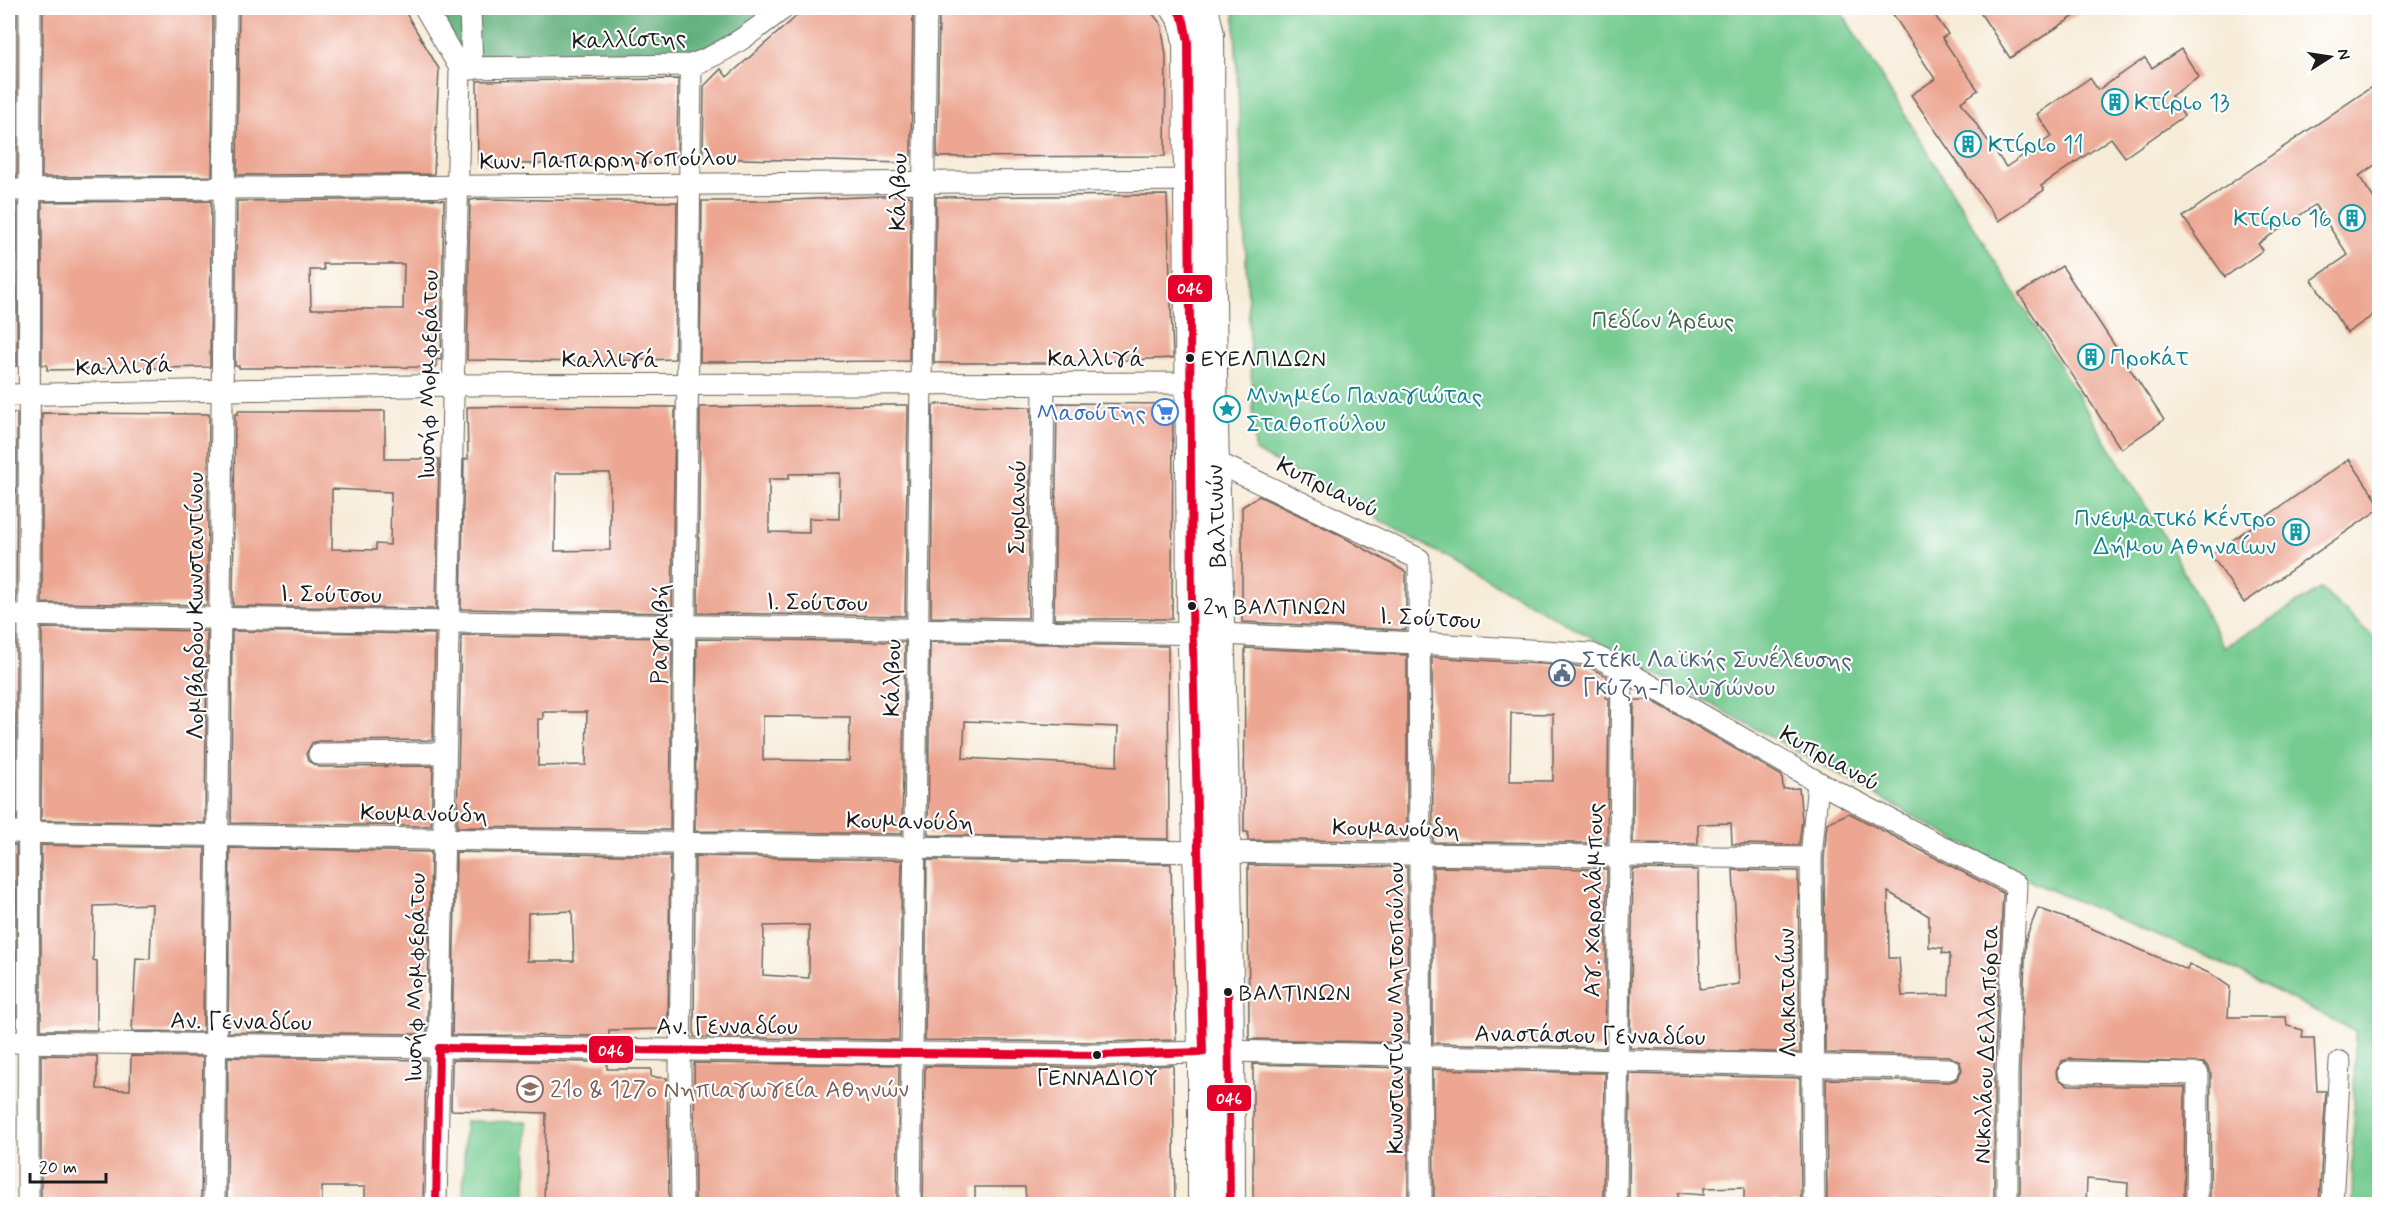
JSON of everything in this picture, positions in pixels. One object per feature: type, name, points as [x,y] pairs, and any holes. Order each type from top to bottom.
[{"type":"street","points":[[28,1204],[18,1042],[29,832],[30,8]]},
{"type":"street","name":"Λομβάρδου Κωνσταντίνου","points":[[214,1204],[218,1046],[225,8]]},
{"type":"street","points":[[425,8],[466,68]]},
{"type":"street","name":"Ιωσήφ Μομφεράτου","points":[[436,1204],[457,186],[470,8]]},
{"type":"street","points":[[756,29],[760,8]]},
{"type":"street","name":"Καλλίστης","points":[[466,68],[691,65],[713,58],[784,8]]},
{"type":"street","name":"Κάλβου","points":[[910,1204],[926,8]]},
{"type":"street","name":"Βαλτινών","points":[[1176,8],[1184,21],[1188,42],[1198,180],[1217,1052],[1230,1204]]},
{"type":"street","name":"Βαλτινών","points":[[1198,180],[1209,34],[1203,8]]},
{"type":"street","name":"Ραγκαβή","points":[[682,1204],[680,1051],[691,65]]},
{"type":"street","name":"Κων. Παπαρρηγοπούλου","points":[[8,190],[1198,180]]},
{"type":"street","name":"Συριανού","points":[[1041,631],[1044,383]]},
{"type":"street","name":"Βαλτινών","points":[[1202,383],[1214,461],[1208,634]]},
{"type":"street","name":"Καλλιγά","points":[[8,395],[453,386],[1202,383]]},
{"type":"street","name":"Κυπριανού","points":[[1214,461],[1419,559]]},
{"type":"street","name":"Κωνσταντίνου Μητσοπούλου","points":[[1419,559],[1421,1204]]},
{"type":"street","name":"Ι. Σούτσου","points":[[8,615],[1208,634],[1419,643],[1591,654],[1622,669]]},
{"type":"street","name":"Κυπριανού","points":[[1622,669],[1818,782],[2016,885]]},
{"type":"street","name":"Αγ. Χαραλάμπους","points":[[1616,1204],[1622,669]]},
{"type":"street","points":[[319,754],[445,753]]},
{"type":"street","name":"Λιακαταίων","points":[[1814,1204],[1811,858],[1818,782]]},
{"type":"street","name":"Κουμανούδη","points":[[8,832],[1212,852],[1811,858]]},
{"type":"street","name":"Νικολάου Δελλαπόρτα","points":[[2007,1204],[2007,1071],[2016,885]]},
{"type":"street","name":"Αν. Γενναδίου","points":[[18,1042],[680,1051],[1098,1054],[1217,1052]]},
{"type":"street","name":"Βαλτινών","points":[[1203,1204],[1217,1052]]},
{"type":"street","name":"Αναστάσιου Γενναδίου","points":[[1217,1052],[1949,1069]]},
{"type":"street","points":[[2332,1204],[2340,1062]]},
{"type":"street","points":[[2068,1072],[2198,1074],[2197,1204]]},
{"type":"green space","points":[[434,8],[767,8],[727,42],[695,54],[462,58]]},
{"type":"green space","name":"Πεδίον Άρεως","points":[[1234,8],[1839,8],[2163,534],[2224,647],[2321,589],[2379,642],[2379,1204],[2352,1204],[2355,1031],[2201,953],[2034,883],[1255,451]]},
{"type":"green space","points":[[465,1121],[527,1122],[526,1204],[463,1204]]},
{"type":"building","points":[[8,8],[17,8],[17,177],[8,177]]},
{"type":"building","points":[[43,8],[213,8],[212,176],[42,177]]},
{"type":"building","points":[[239,8],[403,8],[439,69],[434,174],[237,175]]},
{"type":"building","points":[[806,8],[913,8],[911,156],[906,156],[906,163],[703,158],[704,86],[721,69],[727,77]]},
{"type":"building","points":[[939,8],[1148,8],[1161,24],[1166,55],[1165,156],[937,157]]},
{"type":"building","points":[[1889,8],[1930,8],[1948,34],[1942,38],[1978,90],[1961,102],[2006,167],[2052,136],[2037,114],[2090,78],[2098,90],[2145,58],[2152,68],[2181,49],[2199,77],[2171,96],[2184,116],[2125,157],[2111,138],[2041,186],[2044,190],[1998,221],[1911,95],[1935,79]]},
{"type":"building","points":[[1977,8],[2087,8],[2010,58]]},
{"type":"building","points":[[678,79],[677,157],[669,157],[669,163],[478,164],[477,81]]},
{"type":"building","name":"Κτίριο 16","points":[[2379,82],[2379,162],[2359,176],[2379,206],[2379,311],[2347,333],[2312,280],[2348,255],[2315,205],[2258,244],[2263,250],[2225,277],[2183,217]]},
{"type":"building","points":[[905,195],[911,197],[909,361],[700,362],[702,201],[770,201]]},
{"type":"building","points":[[1167,195],[1173,358],[1060,363],[934,363],[936,197]]},
{"type":"building","points":[[444,200],[441,360],[436,359],[436,367],[239,368],[235,366],[237,201]],"holes":[[[323,264],[404,264],[403,309],[311,309],[310,270],[324,270]]]},
{"type":"building","points":[[470,200],[677,202],[675,359],[584,362],[467,360]]},
{"type":"building","points":[[211,201],[210,367],[47,370],[47,365],[42,365],[42,202]]},
{"type":"building","points":[[8,203],[17,203],[17,366],[8,366]]},
{"type":"building","name":"Προκάτ","points":[[2062,266],[2164,420],[2121,449],[2019,294]]},
{"type":"building","points":[[1057,403],[1173,404],[1172,619],[1054,619]]},
{"type":"building","points":[[908,405],[905,616],[698,613],[700,407]],"holes":[[[840,473],[839,519],[809,518],[809,533],[769,532],[769,479],[789,479],[789,474]]]},
{"type":"building","points":[[933,405],[1031,407],[1028,618],[931,617]]},
{"type":"building","points":[[467,407],[675,407],[672,613],[461,609],[464,459],[468,459]],"holes":[[[556,473],[610,473],[610,550],[555,551]]]},
{"type":"building","points":[[238,411],[385,411],[385,459],[439,459],[436,609],[233,606],[235,414],[238,414]],"holes":[[[332,489],[391,492],[390,545],[376,544],[376,550],[332,549]]]},
{"type":"building","points":[[8,413],[17,413],[16,602],[8,602]]},
{"type":"building","points":[[42,413],[209,414],[207,605],[42,603]]},
{"type":"building","name":"Πνευματικό Κέντρο Δήμου Αθηναίων","points":[[2349,459],[2379,503],[2379,509],[2244,603],[2211,555]]},
{"type":"building","points":[[1259,496],[1338,534],[1406,572],[1406,630],[1242,622],[1242,507]]},
{"type":"building","points":[[8,628],[16,628],[16,819],[8,819]]},
{"type":"building","points":[[42,628],[207,631],[205,823],[41,820]]},
{"type":"building","points":[[232,631],[435,634],[433,740],[319,741],[312,743],[306,754],[308,761],[319,767],[433,766],[431,826],[231,823]]},
{"type":"building","points":[[461,635],[672,638],[670,830],[457,827]],"holes":[[[543,712],[587,712],[586,765],[538,766],[538,719],[543,719]]]},
{"type":"building","points":[[697,639],[905,642],[902,834],[695,831]],"holes":[[[763,716],[850,717],[849,761],[763,760]]]},
{"type":"building","points":[[930,642],[1168,646],[1169,839],[928,835]],"holes":[[[965,721],[1118,727],[1117,766],[963,758]]]},
{"type":"building","points":[[1245,648],[1407,655],[1407,841],[1248,840],[1248,832],[1244,832]]},
{"type":"building","points":[[1432,657],[1588,667],[1607,676],[1606,698],[1609,698],[1607,843],[1433,842]],"holes":[[[1511,713],[1553,714],[1553,781],[1510,781]]]},
{"type":"building","points":[[1634,700],[1651,700],[1782,776],[1783,789],[1799,788],[1802,820],[1799,845],[1732,844],[1731,823],[1698,824],[1698,844],[1633,843]]},
{"type":"building","points":[[1849,813],[2003,893],[1994,1070],[1994,1204],[1940,1204],[1940,1201],[1895,1204],[1827,1204],[1826,1079],[1949,1082],[1956,1080],[1962,1070],[1960,1062],[1949,1056],[1825,1053],[1824,859],[1827,823]],"holes":[[[1888,892],[1929,916],[1929,947],[1943,948],[1942,953],[1950,954],[1949,995],[1902,996],[1899,958],[1889,958]]]},
{"type":"building","points":[[8,845],[16,845],[16,1027],[8,1027]]},
{"type":"building","points":[[41,845],[205,848],[203,1032],[132,1031],[136,958],[150,959],[152,904],[94,906],[93,960],[97,961],[97,1030],[41,1030]]},
{"type":"building","points":[[230,848],[431,852],[427,1034],[228,1032]]},
{"type":"building","points":[[456,852],[670,856],[668,1029],[609,1030],[609,1036],[452,1035]],"holes":[[[572,911],[574,961],[527,961],[528,913]]]},
{"type":"building","points":[[695,856],[902,860],[899,1040],[694,1037]],"holes":[[[809,925],[809,978],[763,975],[764,926]]]},
{"type":"building","points":[[927,860],[1171,864],[1176,1040],[1098,1042],[925,1040]]},
{"type":"building","points":[[1248,865],[1407,867],[1408,1043],[1249,1039]]},
{"type":"building","points":[[1433,867],[1607,869],[1605,1048],[1433,1043]]},
{"type":"building","points":[[1633,869],[1698,870],[1700,989],[1739,984],[1733,870],[1798,871],[1800,1053],[1630,1048]]},
{"type":"building","points":[[2038,908],[2086,926],[2187,970],[2189,964],[2211,974],[2230,987],[2228,1017],[2286,1017],[2287,1026],[2303,1030],[2302,1038],[2314,1038],[2317,1091],[2326,1091],[2319,1204],[2210,1204],[2211,1074],[2209,1067],[2204,1063],[2069,1059],[2062,1061],[2056,1071],[2058,1079],[2068,1085],[2185,1087],[2184,1204],[2127,1204],[2128,1183],[2087,1179],[2086,1204],[2020,1204],[2020,1071],[2026,938]]},
{"type":"building","points":[[41,1055],[97,1056],[97,1089],[130,1090],[131,1056],[203,1057],[201,1204],[41,1204]]},
{"type":"building","points":[[228,1057],[426,1060],[423,1204],[365,1204],[365,1187],[322,1187],[322,1204],[227,1204]]},
{"type":"building","points":[[452,1060],[607,1062],[607,1069],[651,1069],[651,1077],[667,1078],[669,1204],[544,1204],[546,1113],[451,1110]]},
{"type":"building","points":[[694,1063],[899,1065],[897,1204],[695,1204]]},
{"type":"building","points":[[1253,1064],[1408,1068],[1408,1204],[1253,1204]]},
{"type":"building","points":[[1173,1065],[1175,1204],[1039,1204],[1039,1201],[1026,1201],[1025,1187],[975,1187],[975,1204],[923,1204],[925,1066],[1098,1068]]},
{"type":"building","points":[[1433,1069],[1605,1073],[1603,1204],[1547,1204],[1547,1199],[1500,1198],[1500,1204],[1434,1204]]},
{"type":"building","points":[[1630,1074],[1800,1078],[1801,1204],[1744,1201],[1744,1187],[1704,1188],[1704,1195],[1678,1193],[1678,1204],[1629,1204]]},
{"type":"transit line","name":"046","points":[[436,1204],[439,1048],[1098,1055],[1203,1052],[1192,606],[1188,42],[1184,21],[1176,8]]},
{"type":"transit line","name":"046","points":[[1228,992],[1230,1204]]},
{"type":"place","name":"Κτίριο 13","points":[[2115,102]]},
{"type":"place","name":"Κτίριο 11","points":[[1968,144]]},
{"type":"place","name":"Κτίριο 16","points":[[2352,218]]},
{"type":"place","name":"Προκάτ","points":[[2091,357]]},
{"type":"place","name":"ΕΥΕΛΠΙΔΩΝ","points":[[1190,358]]},
{"type":"place","name":"Μνημείο Παναγιώτας Σταθοπούλου","points":[[1227,409]]},
{"type":"place","name":"Μασούτης","points":[[1165,412]]},
{"type":"place","name":"Πνευματικό Κέντρο Δήμου Αθηναίων","points":[[2296,532]]},
{"type":"place","name":"2η ΒΑΛΤΙΝΩΝ","points":[[1192,606]]},
{"type":"place","name":"Στέκι Λαϊκής Συνέλευσης Γκύζη-Πολυγώνου","points":[[1562,673]]},
{"type":"place","name":"ΒΑΛΤΙΝΩΝ","points":[[1228,992]]},
{"type":"place","name":"ΓΕΝΝΑΔΙΟΥ","points":[[1097,1055]]},
{"type":"place","name":"21ο & 127ο Νηπιαγωγεία Αθηνών","points":[[530,1089]]}]
